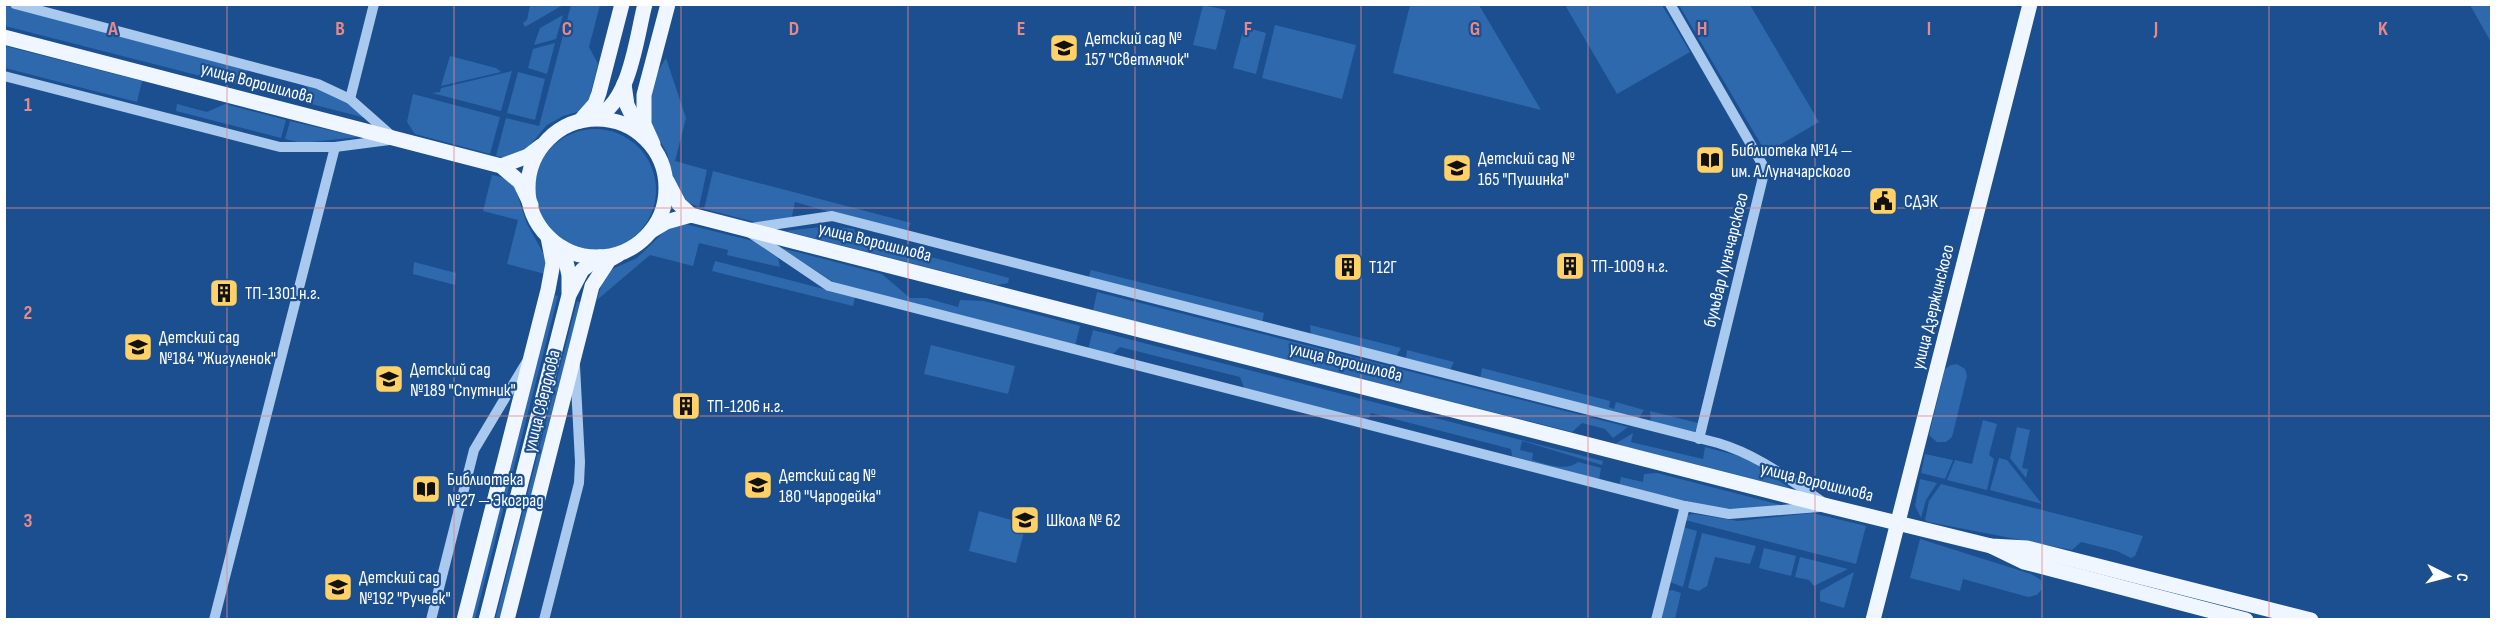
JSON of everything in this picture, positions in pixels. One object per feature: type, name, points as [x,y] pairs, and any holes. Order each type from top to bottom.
[{"type":"main road","points":[[584,120],[599,93],[622,4]]},
{"type":"main road","points":[[645,4],[624,84],[610,109],[559,131],[528,156],[501,165],[520,182],[536,220],[548,237],[564,248],[586,256],[613,255],[634,246],[666,222],[691,215]]},
{"type":"main road","points":[[668,4],[642,110],[644,124],[664,173],[679,204],[691,215]]},
{"type":"main road","name":"улица Дзержинского","points":[[1873,620],[2030,4]]},
{"type":"main road","name":"улица Ворошилова","points":[[4,37],[501,165]]},
{"type":"main road","points":[[624,84],[627,105],[642,136]]},
{"type":"main road","points":[[584,120],[625,125],[642,136],[655,150]]},
{"type":"main road","points":[[531,205],[530,173],[536,156],[546,142]]},
{"type":"main road","points":[[651,231],[663,209],[666,195],[664,173]]},
{"type":"main road","name":"улица Ворошилова","points":[[691,215],[1828,506],[1991,546],[2027,548],[2311,620]]},
{"type":"main road","name":"улица Свердлова","points":[[464,620],[553,263],[548,237]]},
{"type":"main road","name":"улица Свердлова","points":[[507,620],[592,286],[598,273],[609,260],[634,246]]},
{"type":"main road","name":"улица Свердлова","points":[[564,248],[569,275],[569,295]]},
{"type":"main road","name":"улица Свердлова","points":[[486,620],[569,295],[582,270],[600,257]]},
{"type":"main road","name":"улица Ворошилова","points":[[1991,546],[2024,562],[2246,620]]},
{"type":"street","points":[[15,4],[318,84],[350,99],[396,139]]},
{"type":"street","points":[[350,99],[374,4]]},
{"type":"street","name":"бульвар Луначарского","points":[[1670,4],[1765,169],[1699,439]]},
{"type":"street","points":[[4,76],[280,147],[335,147],[396,139]]},
{"type":"street","points":[[214,620],[335,147]]},
{"type":"street","points":[[745,229],[832,216],[1743,451],[1766,463],[1828,506]]},
{"type":"street","points":[[745,229],[829,286],[1685,506],[1729,514],[1754,514],[1828,506]]},
{"type":"street","points":[[544,620],[579,483],[575,351]]},
{"type":"street","points":[[431,620],[474,450],[532,353]]},
{"type":"street","points":[[1656,620],[1685,506]]},
{"type":"shaded area","points":[[563,4],[525,27],[523,23],[527,20],[530,5]]},
{"type":"shaded area","points":[[4,5],[248,67],[244,84],[232,84],[5,26]]},
{"type":"shaded area","points":[[571,5],[600,5],[589,47],[598,64],[589,100],[581,111],[563,116],[547,125],[520,157],[510,159],[496,156],[506,118],[539,126]]},
{"type":"shaded area","points":[[1203,5],[1226,10],[1216,50],[1193,45]]},
{"type":"shaded area","points":[[1410,5],[1479,5],[1541,110],[1393,73]]},
{"type":"shaded area","points":[[1565,5],[1662,5],[1690,52],[1617,94]]},
{"type":"shaded area","points":[[1679,5],[1750,5],[1819,122],[1766,153]]},
{"type":"shaded area","points":[[2470,5],[2491,5],[2491,42]]},
{"type":"shaded area","points":[[563,15],[556,39],[534,45],[540,28]]},
{"type":"shaded area","points":[[1275,25],[1356,45],[1342,99],[1262,78]]},
{"type":"shaded area","points":[[1244,27],[1266,33],[1256,74],[1233,68]]},
{"type":"shaded area","points":[[555,43],[547,74],[528,68],[533,49]]},
{"type":"shaded area","points":[[5,46],[142,81],[137,102],[5,68]]},
{"type":"shaded area","points":[[450,56],[496,68],[501,72],[441,86]]},
{"type":"shaded area","points":[[666,58],[686,118],[675,161],[707,170],[699,207],[686,202],[676,189],[667,153],[649,121],[652,81]]},
{"type":"shaded area","points":[[512,71],[501,111],[432,93],[440,92],[441,88]]},
{"type":"shaded area","points":[[518,72],[545,79],[535,120],[507,113]]},
{"type":"shaded area","points":[[304,83],[339,97],[369,119],[304,102],[305,97],[297,95],[299,90],[303,90]]},
{"type":"shaded area","points":[[413,94],[500,117],[490,154],[415,134],[407,122]]},
{"type":"shaded area","points":[[177,104],[207,112],[225,104],[286,120],[281,138],[176,111]]},
{"type":"shaded area","points":[[290,121],[359,137],[302,143],[285,139]]},
{"type":"shaded area","points":[[595,129],[618,134],[629,139],[638,147],[646,156],[651,167],[656,190],[651,213],[646,224],[638,233],[629,241],[618,246],[595,251],[572,246],[561,241],[552,233],[544,224],[539,213],[534,190],[539,167],[544,156],[552,147],[561,139],[572,134]]},
{"type":"shaded area","points":[[713,171],[911,223],[906,232],[900,232],[795,202],[791,221],[755,222],[704,209]]},
{"type":"shaded area","points":[[492,175],[505,178],[515,187],[527,224],[547,260],[545,274],[507,264],[518,220],[483,211]]},
{"type":"shaded area","points":[[681,223],[753,241],[778,258],[780,267],[727,255],[728,250],[699,243],[693,266],[650,255],[597,300],[603,279],[610,270],[637,258],[669,227]]},
{"type":"shaded area","points":[[829,226],[854,229],[857,237],[1009,278],[1008,283],[997,285],[785,231]]},
{"type":"shaded area","points":[[781,248],[882,274],[910,298],[926,298],[958,307],[960,300],[984,301],[1080,326],[1075,346],[835,283]]},
{"type":"shaded area","points":[[715,261],[855,297],[853,306],[712,271]]},
{"type":"shaded area","points":[[414,262],[456,273],[455,285],[413,274]]},
{"type":"shaded area","points":[[1091,270],[1264,313],[1262,323],[1088,279]]},
{"type":"shaded area","points":[[1097,292],[1628,427],[1613,438],[1605,429],[1582,423],[1572,432],[1093,311]]},
{"type":"shaded area","points":[[554,295],[558,296],[475,619],[470,620]]},
{"type":"shaded area","points":[[577,301],[581,303],[500,619],[495,620]]},
{"type":"shaded area","points":[[1310,325],[1401,348],[1396,357],[1311,335]]},
{"type":"shaded area","points":[[1093,330],[1603,461],[1602,465],[1522,441],[1520,450],[1533,453],[1532,460],[1550,465],[1562,467],[1578,462],[1601,468],[1599,480],[1512,456],[1511,449],[1371,413],[1369,418],[1364,419],[1245,390],[1240,377],[1120,347],[1111,356],[1088,350]]},
{"type":"shaded area","points":[[931,345],[1015,366],[1008,394],[924,374]]},
{"type":"shaded area","points":[[1407,350],[1454,362],[1450,370],[1406,358]]},
{"type":"shaded area","points":[[1957,364],[1965,369],[1967,376],[1952,437],[1946,442],[1937,442],[1929,435],[1945,369]]},
{"type":"shaded area","points":[[1482,368],[1610,401],[1609,407],[1614,409],[1616,402],[1644,410],[1639,418],[1480,379]]},
{"type":"shaded area","points":[[1650,411],[1698,423],[1695,432],[1651,422]]},
{"type":"shaded area","points":[[1983,420],[1997,424],[1989,455],[1994,459],[1987,490],[1947,480],[1955,460],[1972,464]]},
{"type":"shaded area","points":[[2017,427],[2030,430],[2022,468],[2028,469],[2026,478],[2010,458]]},
{"type":"shaded area","points":[[1633,433],[1631,442],[1703,459],[1705,447],[1746,458],[1790,488],[1615,444]]},
{"type":"shaded area","points":[[1925,454],[1953,460],[1945,479],[1921,473]]},
{"type":"shaded area","points":[[1999,458],[2007,460],[2042,504],[1990,490]]},
{"type":"shaded area","points":[[1657,473],[1785,506],[1720,509],[1619,485],[1621,477],[1643,482],[1644,474]]},
{"type":"shaded area","points":[[1920,479],[1937,483],[1926,500],[1921,518],[1915,506]]},
{"type":"shaded area","points":[[1941,484],[2143,536],[2135,556],[2131,558],[2117,551],[2081,542],[2072,550],[1928,522],[1925,520],[1929,501]]},
{"type":"shaded area","points":[[979,511],[1026,524],[1016,563],[969,551]]},
{"type":"shaded area","points":[[1812,513],[1866,526],[1856,564],[1685,520],[1688,515],[1694,514],[1738,521]]},
{"type":"shaded area","points":[[1682,527],[1697,531],[1683,587],[1670,582]]},
{"type":"shaded area","points":[[1702,533],[1756,546],[1750,564],[1715,557],[1707,586],[1699,591],[1688,588]]},
{"type":"shaded area","points":[[1920,539],[2031,574],[2041,580],[2042,589],[2037,595],[2028,597],[1963,579],[1960,591],[1910,578]]},
{"type":"shaded area","points":[[1764,548],[1796,556],[1791,576],[1759,568]]},
{"type":"shaded area","points":[[1800,557],[1848,569],[1814,586],[1809,580],[1795,577]]},
{"type":"shaded area","points":[[1854,572],[1844,608],[1820,601],[1820,591]]},
{"type":"shaded area","points":[[1668,591],[1681,593],[1675,619],[1659,620]]},
{"type":"place","name":"Детский сад № 157 \"Светлячок\"","points":[[1064,48]]},
{"type":"place","name":"Библиотека №14 — им. А.Луначарского","points":[[1710,160]]},
{"type":"place","name":"Детский сад № 165 \"Пушинка\"","points":[[1457,168]]},
{"type":"place","name":"СДЭК","points":[[1883,201]]},
{"type":"place","name":"ТП-1009 н.г.","points":[[1570,266]]},
{"type":"place","name":"T12Г","points":[[1348,267]]},
{"type":"place","name":"ТП-1301 н.г.","points":[[224,293]]},
{"type":"place","name":"Детский сад №184 \"Жигуленок\"","points":[[138,347]]},
{"type":"place","name":"Детский сад №189 \"Спутник\"","points":[[389,379]]},
{"type":"place","name":"ТП-1206 н.г.","points":[[686,406]]},
{"type":"place","name":"Детский сад № 180 \"Чародейка\"","points":[[758,485]]},
{"type":"place","name":"Библиотека №27 — Экоград","points":[[426,489]]},
{"type":"place","name":"Школа № 62","points":[[1025,520]]},
{"type":"place","name":"Детский сад №192 \"Ручеек\"","points":[[338,587]]}]
